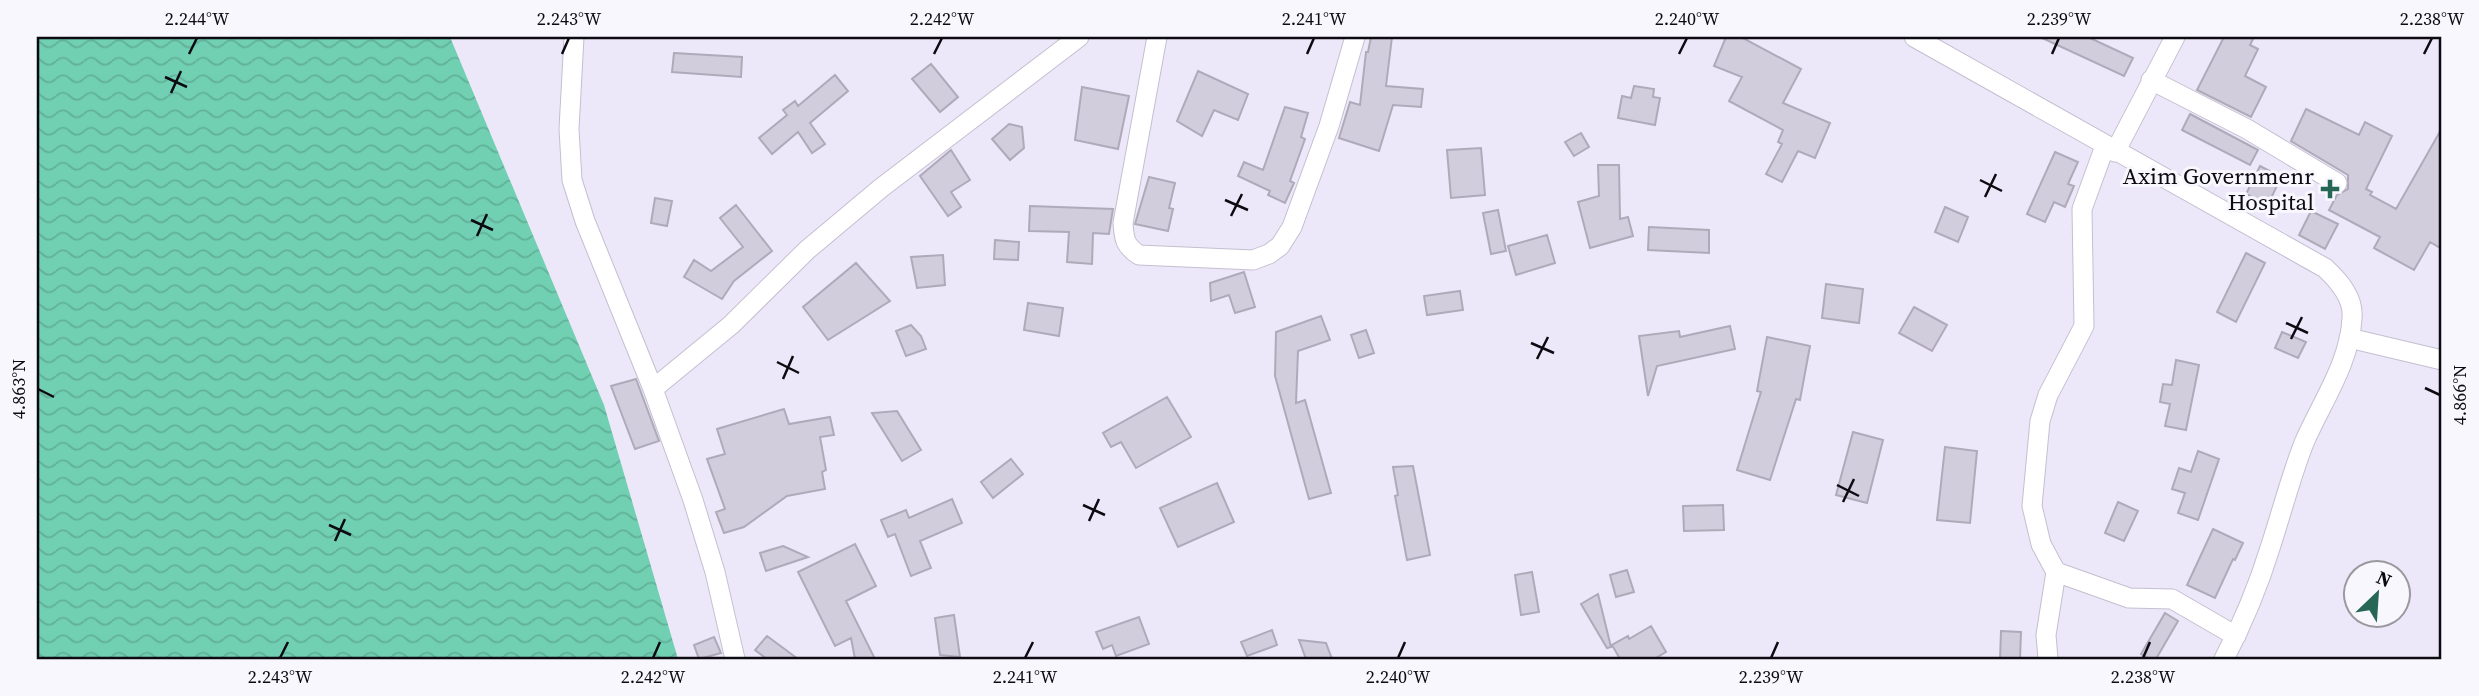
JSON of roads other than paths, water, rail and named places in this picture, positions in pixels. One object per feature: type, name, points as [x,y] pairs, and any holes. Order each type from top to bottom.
[{"type":"street","points":[[574,37],[569,129],[572,180],[585,221],[653,389],[697,512],[715,572],[735,659]]},
{"type":"street","points":[[653,389],[732,325],[807,250],[881,188],[1079,37]]},
{"type":"street","points":[[1157,37],[1123,223],[1124,241],[1139,255],[1253,260],[1280,246],[1292,227],[1329,127],[1355,37]]},
{"type":"street","points":[[1914,37],[2325,268],[2337,279],[2351,303],[2353,317],[2343,359],[2305,441],[2290,480],[2271,547],[2236,636],[2224,659]]},
{"type":"street","points":[[2048,659],[2046,635],[2056,572],[2041,544],[2032,506],[2040,421],[2048,395],[2084,326],[2082,209],[2110,149],[2175,37]]},
{"type":"street","points":[[2151,80],[2248,129],[2337,183]]},
{"type":"street","points":[[2349,338],[2442,360]]},
{"type":"street","points":[[2056,572],[2129,598],[2172,599],[2236,636]]},
{"type":"water","points":[[37,37],[450,37],[604,405],[678,659],[37,659]]},
{"type":"place","name":"Axim Governmenr Hospital","points":[[2330,189]]}]
